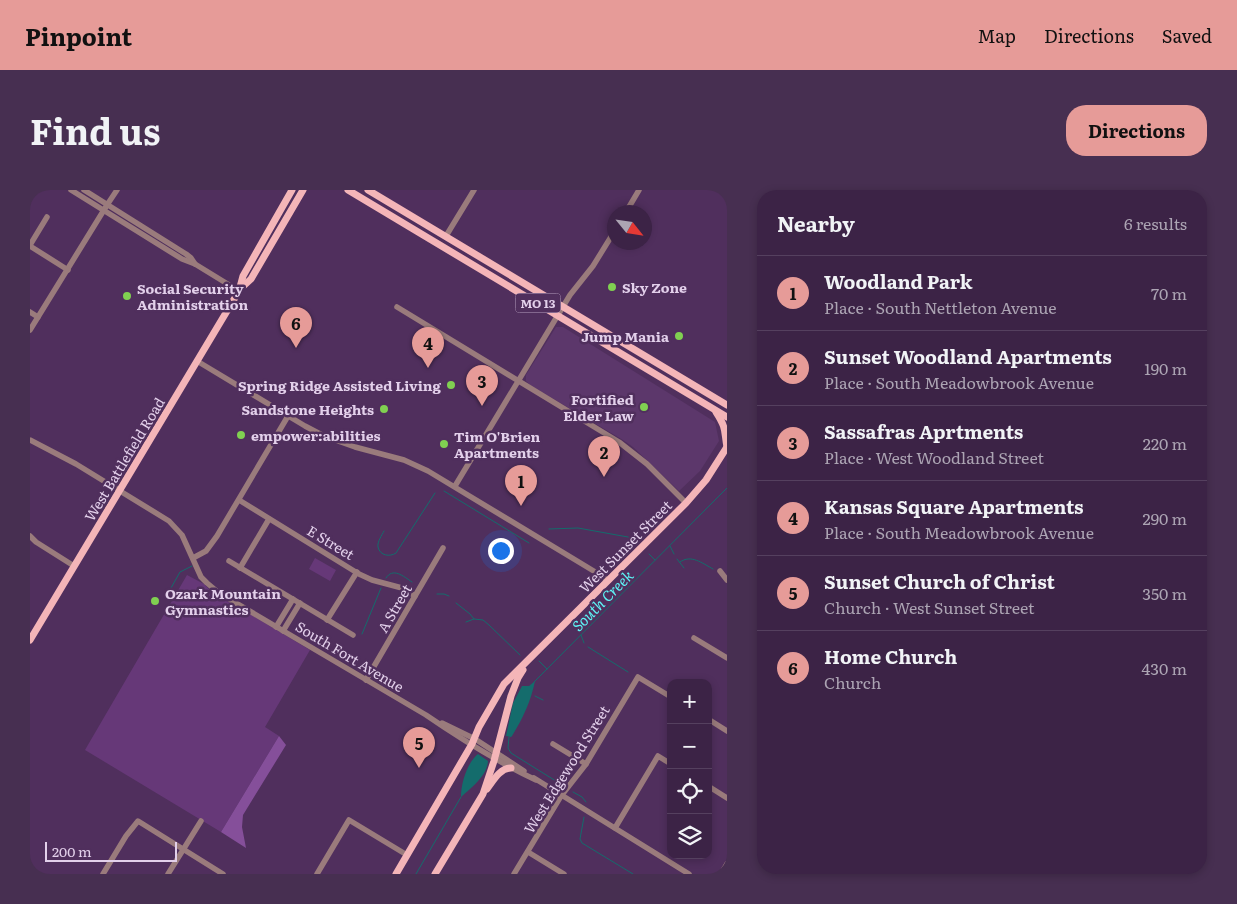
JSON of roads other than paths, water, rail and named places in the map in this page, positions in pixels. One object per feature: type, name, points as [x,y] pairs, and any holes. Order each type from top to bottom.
[{"type":"main road","name":"West Battlefield Road","points":[[31,637],[239,290],[243,276],[292,190]]},
{"type":"main road","name":"West Battlefield Road","points":[[239,290],[251,279],[303,190]]},
{"type":"main road","points":[[288,216],[308,190]]},
{"type":"main road","name":"MO 13","points":[[348,190],[727,417]]},
{"type":"main road","name":"MO 13","points":[[368,190],[727,405]]},
{"type":"main road","points":[[376,190],[396,207]]},
{"type":"main road","points":[[714,409],[723,420],[726,429],[727,447]]},
{"type":"main road","name":"West Sunset Street","points":[[396,874],[474,742],[479,727],[504,684],[686,502],[706,480],[727,447]]},
{"type":"main road","name":"West Sunset Street","points":[[435,874],[483,794],[511,696],[518,678],[532,657]]},
{"type":"main road","points":[[483,794],[503,770],[508,767],[511,768]]},
{"type":"street","points":[[71,190],[105,208],[182,260],[194,264],[239,290]]},
{"type":"street","points":[[84,190],[105,208]]},
{"type":"street","points":[[30,330],[117,190]]},
{"type":"street","points":[[446,236],[474,190]]},
{"type":"street","points":[[630,205],[639,190]]},
{"type":"street","points":[[47,217],[30,246],[68,270]]},
{"type":"street","points":[[455,486],[574,288],[594,266],[607,244]]},
{"type":"street","points":[[397,307],[626,446],[686,502]]},
{"type":"street","points":[[30,312],[38,317]]},
{"type":"street","points":[[197,361],[314,431],[355,447],[415,464],[438,476],[608,581]]},
{"type":"street","points":[[193,558],[206,551],[211,545],[288,416]]},
{"type":"street","name":"South Fort Avenue","points":[[30,440],[76,464],[169,521],[182,535],[202,577],[213,589],[426,715],[450,726],[690,874]]},
{"type":"street","name":"E Street","points":[[239,500],[356,572],[372,580],[402,588],[415,596]]},
{"type":"street","points":[[240,568],[269,518]]},
{"type":"street","points":[[30,536],[36,542],[74,566]]},
{"type":"street","name":"A Street","points":[[366,680],[443,548]]},
{"type":"street","points":[[229,562],[353,635]]},
{"type":"street","points":[[720,571],[727,580]]},
{"type":"street","points":[[328,620],[356,572]]},
{"type":"street","points":[[276,627],[293,599]]},
{"type":"street","points":[[283,631],[300,603]]},
{"type":"street","points":[[694,638],[727,658]]},
{"type":"street","name":"West Edgewood Street","points":[[514,874],[561,796],[586,764],[638,677],[667,695]]},
{"type":"street","points":[[712,721],[727,730]]},
{"type":"street","points":[[553,744],[586,764]]},
{"type":"street","name":"South Fort Avenue","points":[[495,755],[511,768],[536,780]]},
{"type":"street","points":[[615,828],[658,756],[667,762]]},
{"type":"street","points":[[712,789],[727,798]]},
{"type":"street","points":[[317,874],[349,820],[407,855]]},
{"type":"street","points":[[103,874],[126,836],[138,821],[223,874]]},
{"type":"street","points":[[168,874],[201,821]]},
{"type":"street","points":[[528,852],[564,874]]},
{"type":"street","points":[[721,874],[727,864]]},
{"type":"waterway","name":"South Creek","points":[[534,682],[727,488]]},
{"type":"waterway","points":[[444,491],[529,543]]},
{"type":"waterway","points":[[384,531],[378,543],[379,550],[386,555],[394,554],[435,493]]},
{"type":"waterway","points":[[549,529],[578,528],[628,537],[637,541],[643,529]]},
{"type":"waterway","points":[[670,546],[674,554]]},
{"type":"waterway","points":[[649,554],[655,560]]},
{"type":"waterway","points":[[677,559],[684,568]]},
{"type":"waterway","points":[[680,562],[692,559],[713,569]]},
{"type":"waterway","points":[[171,588],[180,572],[192,566]]},
{"type":"waterway","points":[[386,578],[395,573],[402,575],[412,582]]},
{"type":"waterway","points":[[362,634],[381,588]]},
{"type":"waterway","points":[[437,594],[449,596]]},
{"type":"waterway","points":[[456,603],[474,619],[483,620],[520,655]]},
{"type":"waterway","points":[[466,622],[474,619]]},
{"type":"waterway","points":[[581,635],[584,643]]},
{"type":"waterway","points":[[588,647],[628,672]]},
{"type":"waterway","points":[[539,661],[547,669]]},
{"type":"waterway","points":[[535,696],[543,700]]},
{"type":"waterway","points":[[509,737],[508,748],[511,753],[559,783]]},
{"type":"waterway","points":[[573,792],[582,797],[586,802]]},
{"type":"waterway","name":"South Creek","points":[[416,874],[461,797]]},
{"type":"waterway","points":[[584,817],[580,839],[582,843],[633,874]]},
{"type":"place","name":"Sky Zone","points":[[612,287]]},
{"type":"place","name":"Social Security Administration","points":[[127,296]]},
{"type":"place","name":"Jump Mania","points":[[679,336]]},
{"type":"place","name":"Home Church","points":[[296,348]]},
{"type":"place","name":"Kansas Square Apartments","points":[[428,368]]},
{"type":"place","name":"Spring Ridge Assisted Living","points":[[451,385]]},
{"type":"place","name":"Sassafras Aprtments","points":[[482,406]]},
{"type":"place","name":"Fortified Elder Law","points":[[644,407]]},
{"type":"place","name":"Sandstone Heights","points":[[384,409]]},
{"type":"place","name":"empower:abilities","points":[[241,435]]},
{"type":"place","name":"Tim O'Brien Apartments","points":[[444,444]]},
{"type":"place","name":"Sunset Woodland Apartments","points":[[604,477]]},
{"type":"place","name":"Woodland Park","points":[[521,506]]},
{"type":"place","name":"Ozark Mountain Gymnastics","points":[[155,601]]},
{"type":"place","name":"Sunset Church of Christ","points":[[419,768]]}]
